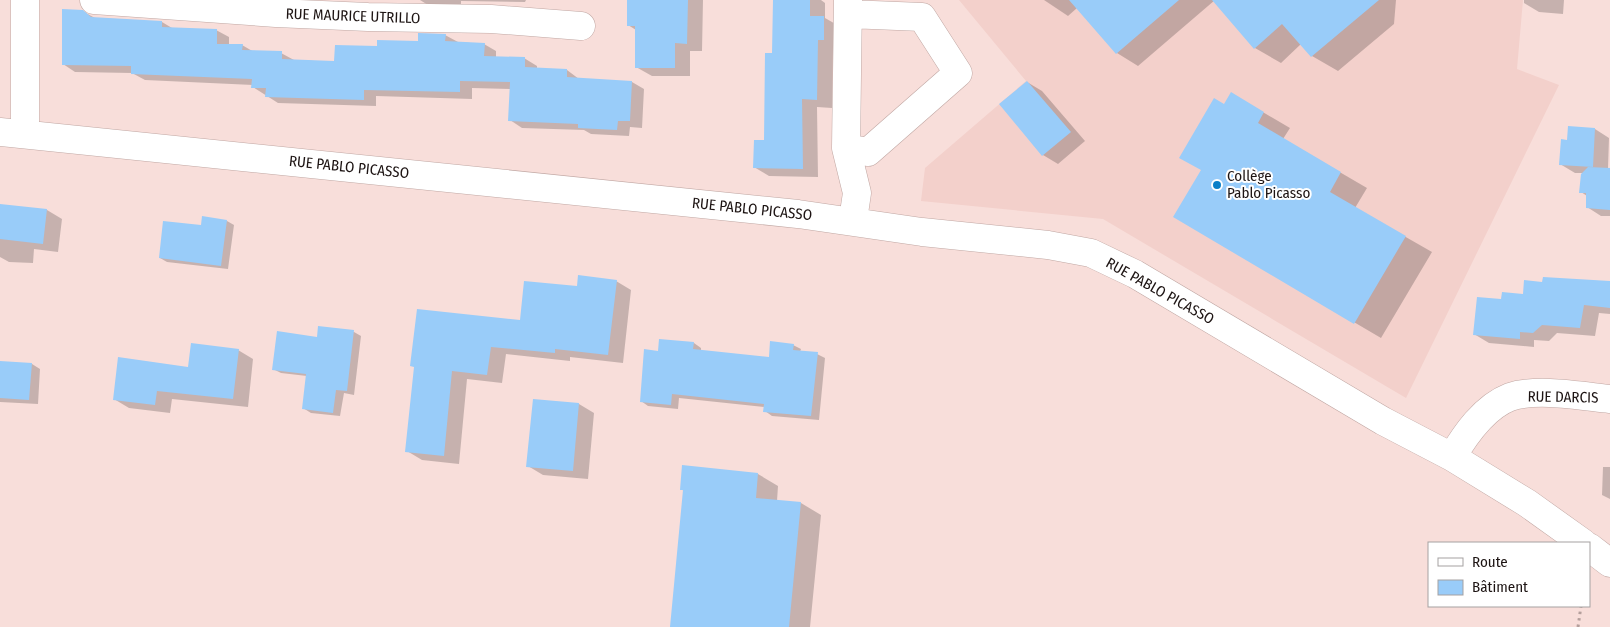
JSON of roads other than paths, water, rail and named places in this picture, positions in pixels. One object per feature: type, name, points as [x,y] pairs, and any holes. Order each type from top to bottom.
[{"type":"street","points":[[12,133],[25,0]]},
{"type":"street","name":"RUE MAURICE UTRILLO","points":[[94,0],[276,13],[491,19],[581,26]]},
{"type":"street","points":[[846,148],[868,152],[958,73],[922,17],[848,7],[846,148],[857,193],[852,220]]},
{"type":"street","name":"RUE PABLO PICASSO","points":[[12,133],[852,220],[922,232],[1048,245],[1091,253],[1136,274],[1383,420],[1452,457],[1527,503],[1583,542]]},
{"type":"street","name":"RUE DARCIS","points":[[1452,457],[1465,435],[1484,414],[1510,398],[1540,393],[1610,398]]},
{"type":"street","points":[[1590,548],[1610,563]]},
{"type":"place","name":"Collège Pablo Picasso","points":[[1217,185]]}]
